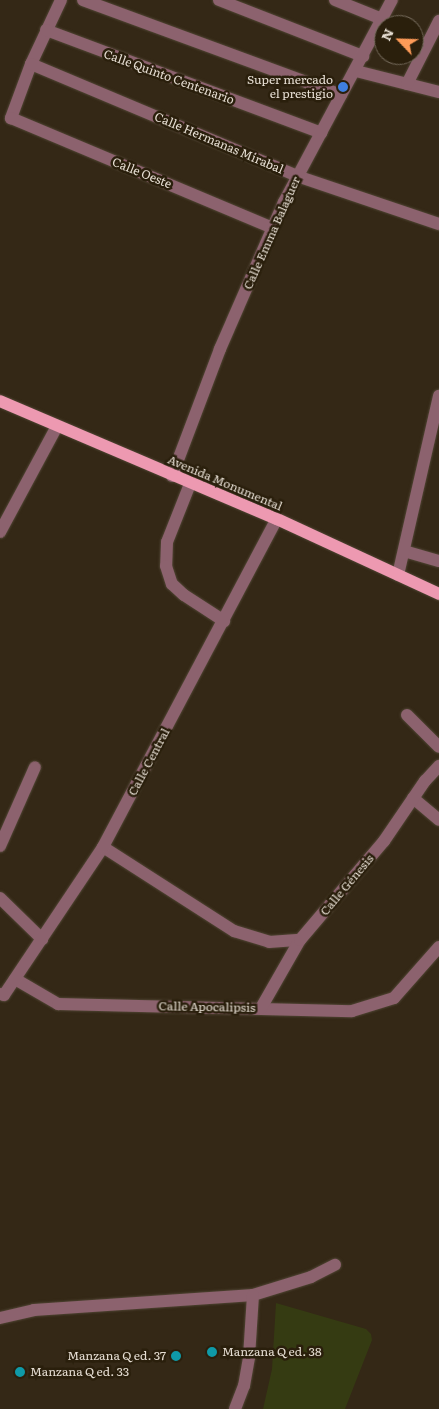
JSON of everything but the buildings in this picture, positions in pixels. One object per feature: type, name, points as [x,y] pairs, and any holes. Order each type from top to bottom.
[{"type":"main road","name":"Avenida Monumental","points":[[0,401],[190,484],[277,519],[439,594]]},
{"type":"street","points":[[31,64],[61,0]]},
{"type":"street","points":[[83,0],[341,95]]},
{"type":"street","points":[[218,0],[363,56]]},
{"type":"street","points":[[335,0],[374,16]]},
{"type":"street","name":"Calle Emma Balaguer","points":[[384,15],[392,0]]},
{"type":"street","points":[[407,84],[439,21]]},
{"type":"street","name":"Calle Quinto Centenario","points":[[46,30],[321,133]]},
{"type":"street","name":"Calle Emma Balaguer","points":[[172,476],[220,349],[273,228],[297,176],[356,71],[374,35]]},
{"type":"street","name":"Calle Oeste","points":[[31,64],[11,118],[273,228]]},
{"type":"street","name":"Calle Hermanas Mirabal","points":[[31,64],[297,176],[439,224]]},
{"type":"street","points":[[356,71],[439,92]]},
{"type":"street","points":[[398,575],[439,396]]},
{"type":"street","points":[[0,532],[57,426]]},
{"type":"street","points":[[190,484],[167,542],[166,566],[172,584],[184,596],[224,621]]},
{"type":"street","name":"Calle Central","points":[[2,995],[15,979],[103,847],[277,519]]},
{"type":"street","points":[[404,551],[439,560]]},
{"type":"street","points":[[407,715],[439,746]]},
{"type":"street","name":"Calle Génesis","points":[[262,1008],[300,940],[384,841],[413,798],[439,766]]},
{"type":"street","points":[[0,846],[35,767]]},
{"type":"street","points":[[413,798],[439,820]]},
{"type":"street","points":[[103,847],[234,931],[268,942],[300,940]]},
{"type":"street","points":[[0,898],[42,939]]},
{"type":"street","name":"Calle Apocalipsis","points":[[15,979],[58,1004],[352,1011],[386,1003],[401,990],[439,947]]},
{"type":"street","points":[[0,1317],[34,1310],[253,1295],[303,1280],[335,1265]]},
{"type":"street","points":[[235,1409],[244,1386],[249,1357],[253,1295]]},
{"type":"green space","points":[[276,1303],[366,1329],[371,1334],[372,1340],[345,1409],[263,1409],[272,1369]]},
{"type":"place","name":"Super mercado el prestigio","points":[[343,87]]},
{"type":"place","name":"Manzana Q ed. 38","points":[[212,1352]]},
{"type":"place","name":"Manzana Q ed. 37","points":[[176,1356]]},
{"type":"place","name":"Manzana Q ed. 33","points":[[20,1372]]}]
